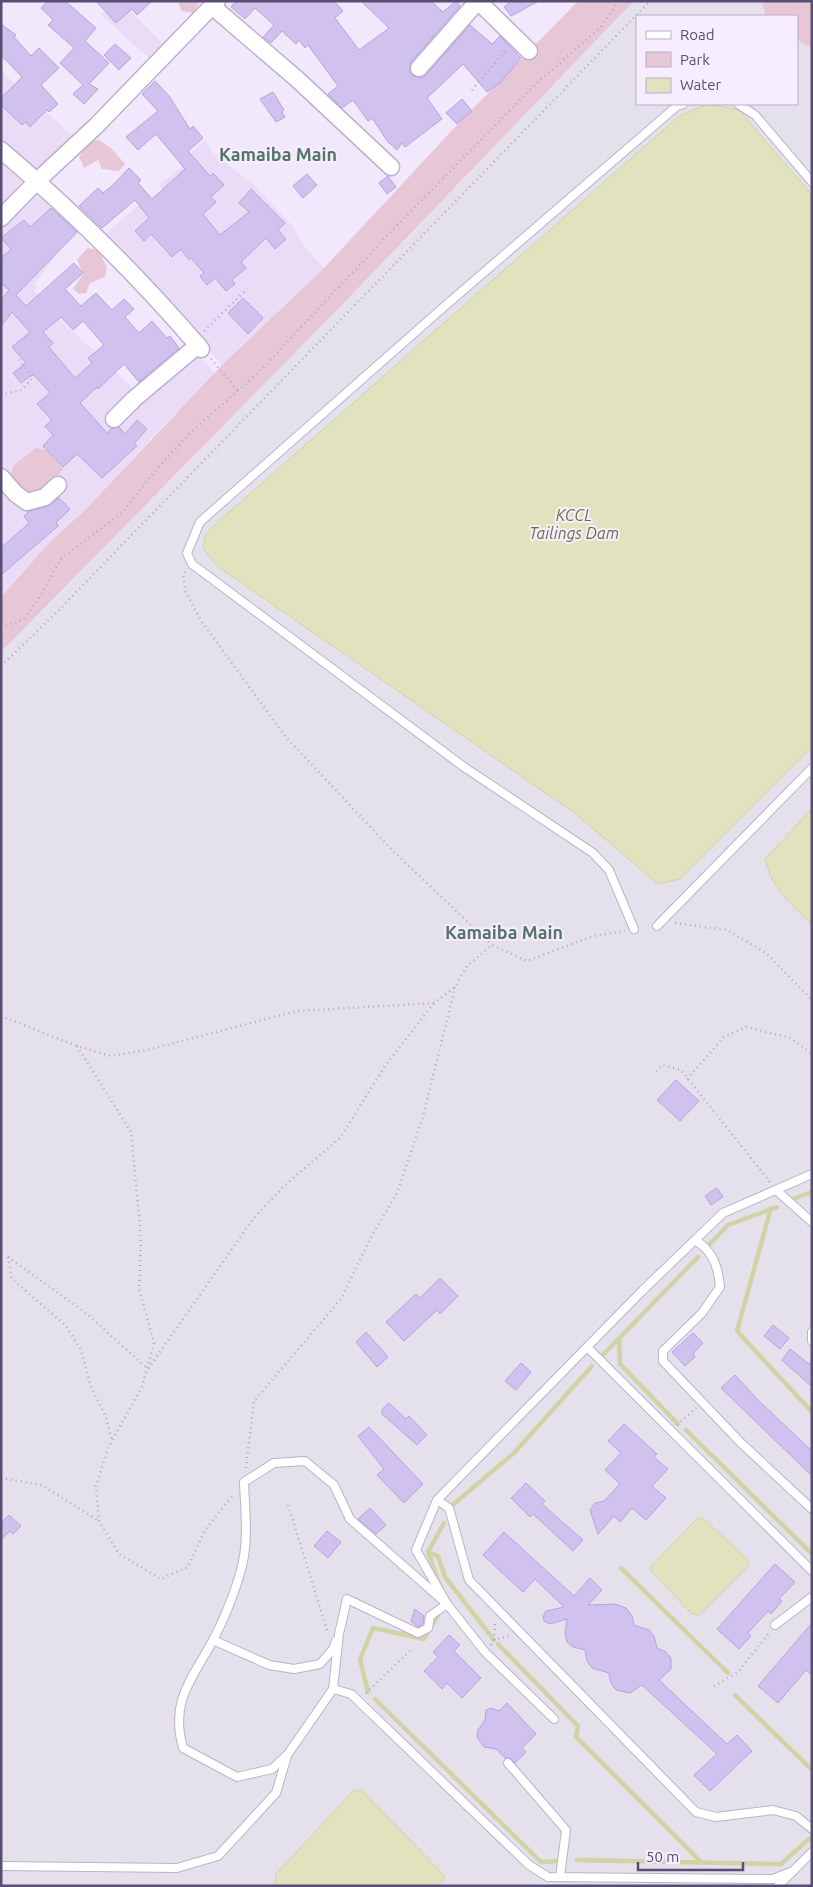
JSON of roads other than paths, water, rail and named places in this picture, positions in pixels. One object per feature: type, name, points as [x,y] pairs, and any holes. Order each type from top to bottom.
[{"type":"street","points":[[419,68],[478,1],[529,51]]},
{"type":"street","points":[[1,218],[37,181],[96,126],[215,4],[391,167]]},
{"type":"street","points":[[1,150],[37,181],[134,275],[197,343],[114,419]]},
{"type":"street","points":[[1,477],[16,494],[27,502],[45,497],[58,486]]},
{"type":"lane","points":[[634,929],[609,870],[593,853],[464,767],[192,564],[187,553],[200,522],[446,305],[680,105]]},
{"type":"lane","points":[[740,105],[755,115],[812,182]]},
{"type":"lane","points":[[658,926],[812,768]]},
{"type":"lane","points":[[554,1718],[486,1652],[447,1604],[416,1550],[437,1500],[587,1347],[724,1213],[812,1174]]},
{"type":"lane","points":[[776,1190],[812,1222]]},
{"type":"lane","points":[[695,1240],[707,1247],[719,1270],[720,1287],[702,1313],[663,1352],[664,1361],[740,1442],[812,1509]]},
{"type":"lane","points":[[812,1332],[812,1341]]},
{"type":"lane","points":[[587,1347],[812,1571]]},
{"type":"lane","points":[[305,1461],[334,1485],[350,1519],[447,1604],[430,1616],[428,1628],[418,1633],[347,1599],[339,1634],[333,1689],[288,1754],[272,1769],[237,1777],[183,1748],[177,1727],[184,1689],[213,1640],[241,1570],[245,1542],[244,1482],[274,1463],[305,1461]]},
{"type":"lane","points":[[437,1500],[448,1508],[469,1580],[496,1610],[696,1812],[716,1817],[773,1810],[796,1816],[812,1829]]},
{"type":"lane","points":[[775,1625],[812,1597]]},
{"type":"lane","points":[[213,1640],[269,1665],[294,1668],[320,1664],[333,1649],[339,1634]]},
{"type":"lane","points":[[333,1689],[351,1694],[529,1865],[548,1877],[773,1879],[793,1871]]},
{"type":"lane","points":[[1,1866],[177,1868],[218,1856],[276,1793],[288,1754]]},
{"type":"lane","points":[[508,1763],[566,1830],[560,1877]]},
{"type":"lane","points":[[778,1886],[812,1852]]},
{"type":"water","name":"KCCL Tailings Dam","points":[[705,105],[739,110],[812,195],[812,747],[680,879],[658,884],[576,814],[217,566],[203,548],[205,536],[211,528],[678,117]]},
{"type":"water","points":[[812,809],[812,925],[777,888],[765,859]]},
{"type":"water","points":[[703,1518],[748,1560],[749,1565],[699,1615],[692,1614],[650,1570],[651,1566],[697,1519]]},
{"type":"water","points":[[361,1790],[445,1876],[440,1886],[275,1886],[276,1874],[353,1791]]},
{"type":"waterway","points":[[790,1200],[812,1192]]},
{"type":"waterway","points":[[707,1247],[728,1225],[777,1207]]},
{"type":"waterway","points":[[771,1208],[737,1331],[812,1412]]},
{"type":"waterway","points":[[598,1360],[698,1257]]},
{"type":"waterway","points":[[619,1339],[620,1364],[678,1424]]},
{"type":"waterway","points":[[449,1508],[514,1453],[592,1366]]},
{"type":"waterway","points":[[686,1430],[812,1554]]},
{"type":"waterway","points":[[440,1586],[428,1552],[444,1523]]},
{"type":"waterway","points":[[428,1552],[438,1556],[445,1577],[494,1640]]},
{"type":"waterway","points":[[621,1568],[728,1673]]},
{"type":"waterway","points":[[368,1692],[360,1659],[373,1628],[424,1639],[438,1615]]},
{"type":"waterway","points":[[498,1644],[578,1726],[576,1737],[702,1863]]},
{"type":"waterway","points":[[735,1695],[812,1770]]},
{"type":"waterway","points":[[375,1699],[541,1862],[560,1861]]},
{"type":"waterway","points":[[577,1860],[781,1864],[809,1839]]},
{"type":"district","name":"Kamaiba Main","points":[[278,154]]},
{"type":"district","name":"Kamaiba Main","points":[[504,932]]}]
